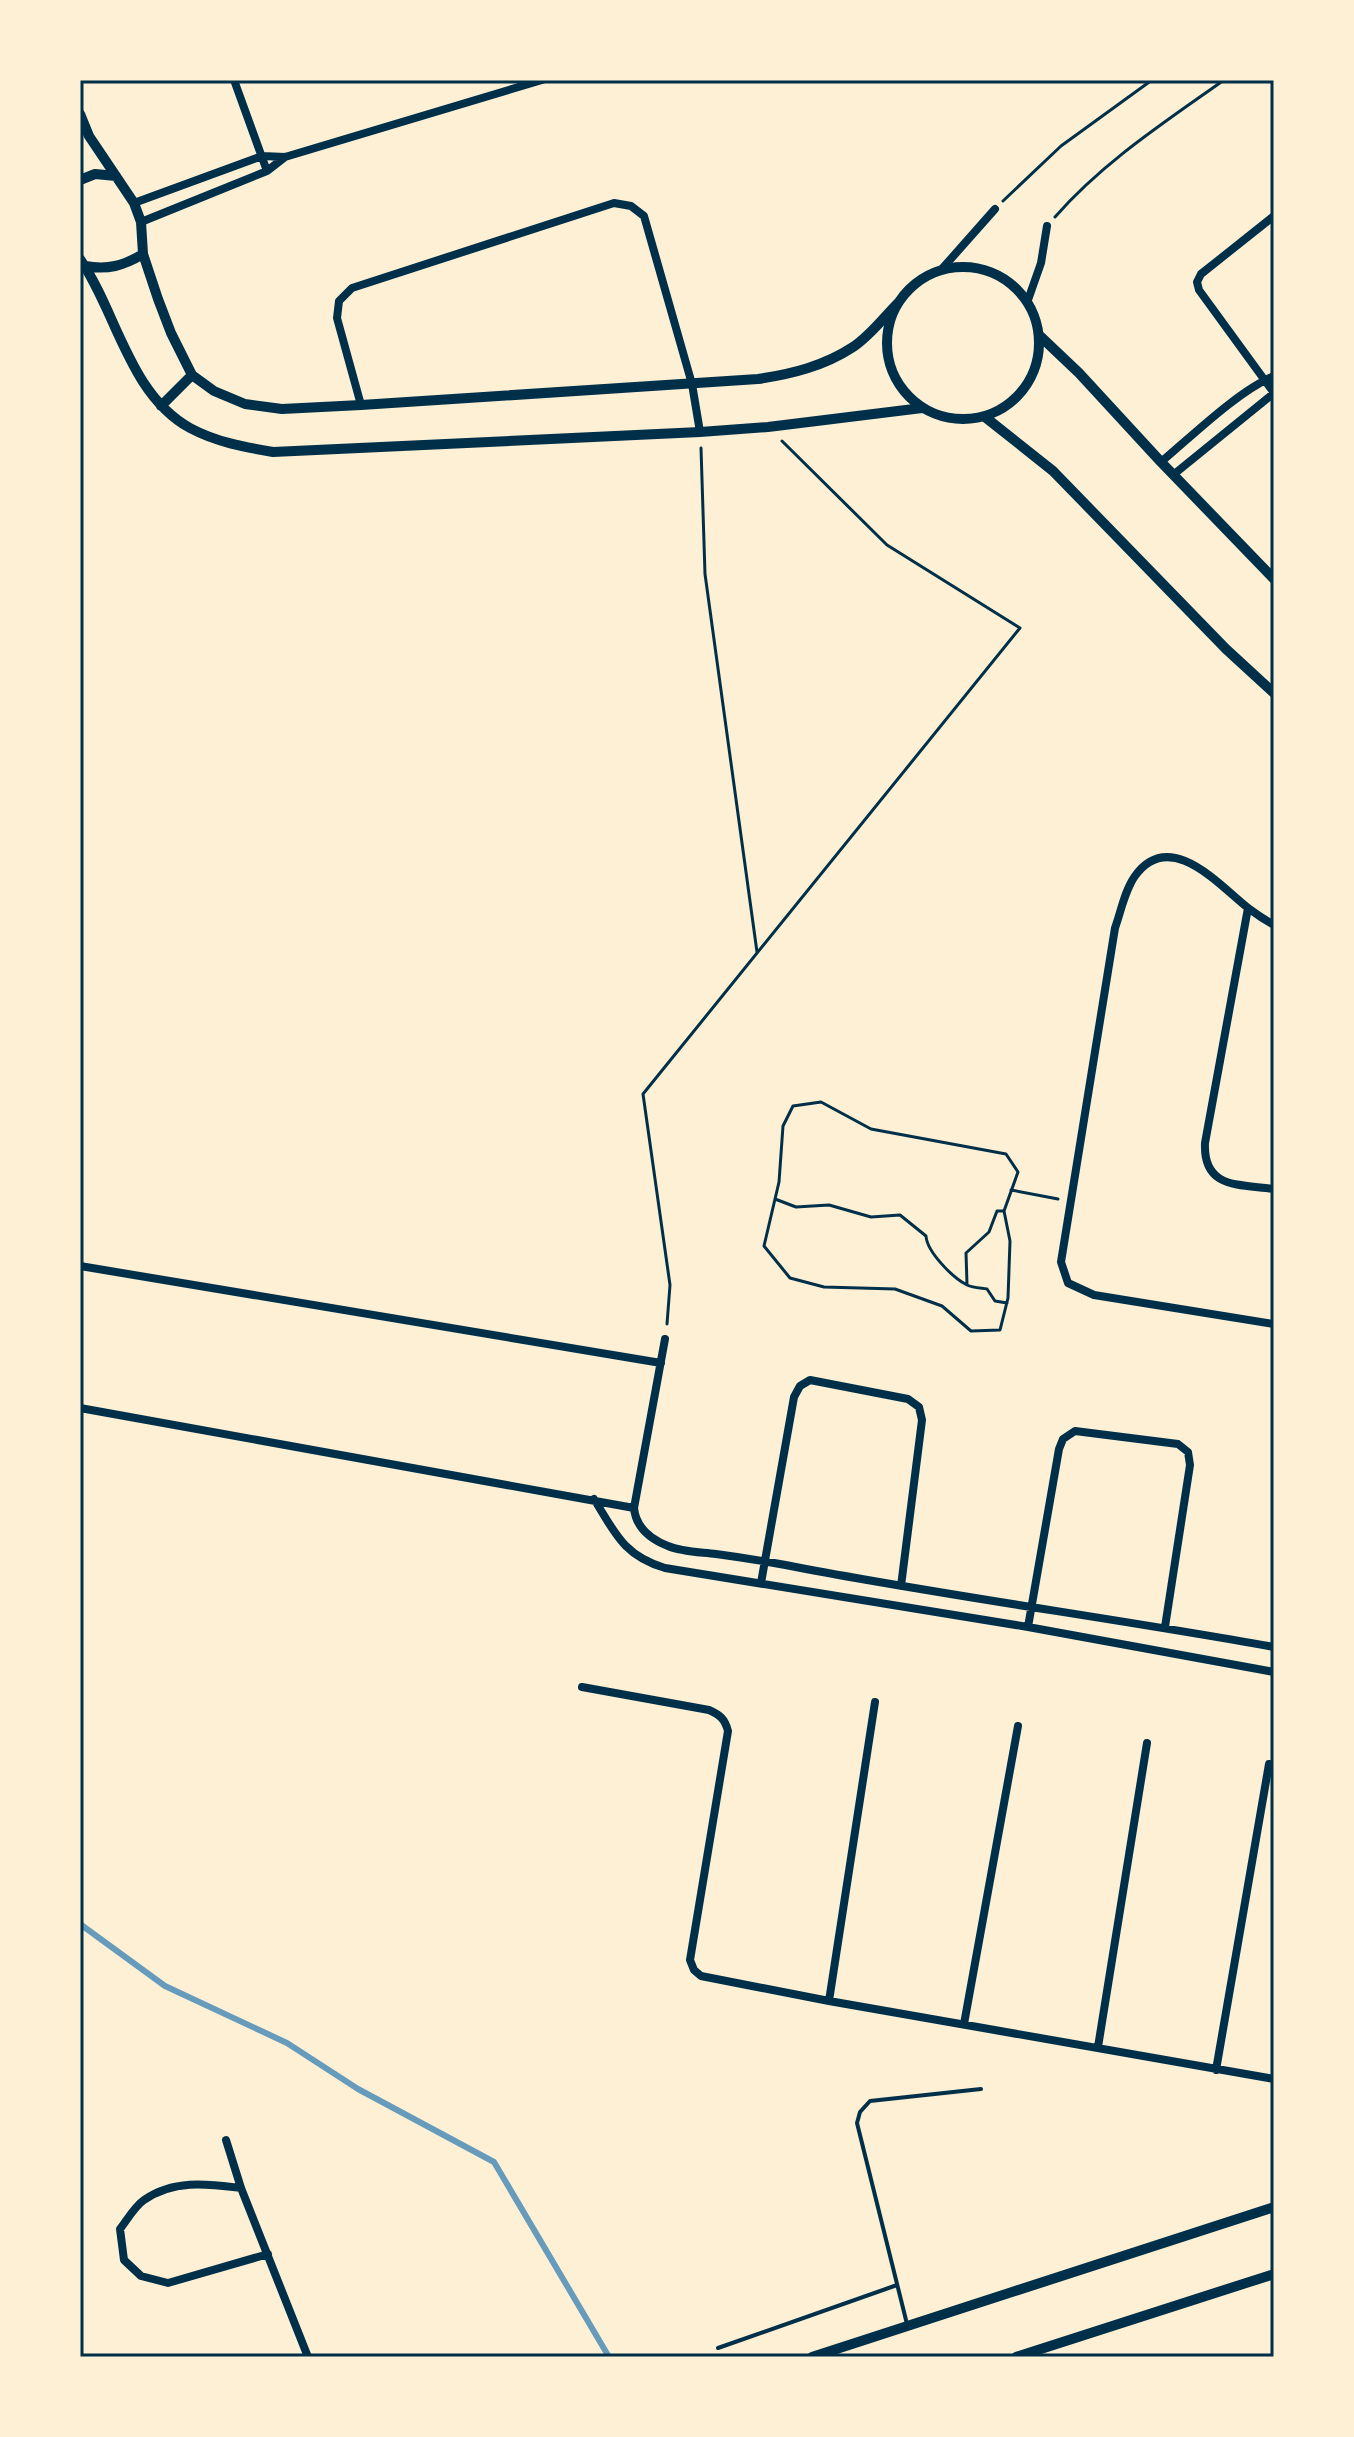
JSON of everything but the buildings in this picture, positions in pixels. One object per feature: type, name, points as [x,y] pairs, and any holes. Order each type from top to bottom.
[{"type":"street","points":[[234,80],[267,171]]},
{"type":"street","points":[[134,203],[262,156],[285,157],[542,80]]},
{"type":"street","points":[[80,114],[89,136],[134,203],[141,222],[143,254],[171,333],[192,375],[214,391],[245,404],[282,409],[361,405],[692,384],[791,374],[822,364],[855,346],[916,282],[941,270],[965,266],[989,270],[1011,282],[1028,300],[1040,336],[1038,362],[1027,386],[1008,405],[985,417],[953,419],[922,408],[901,388],[889,361],[887,331],[898,303]]},
{"type":"street","points":[[141,222],[267,171],[285,157]]},
{"type":"street","points":[[80,180],[95,174],[116,176]]},
{"type":"street","points":[[361,405],[337,318],[339,301],[352,288],[614,203],[631,206],[644,216],[692,384],[700,432]]},
{"type":"street","points":[[941,270],[995,209]]},
{"type":"street","points":[[1173,475],[1274,393],[1199,290],[1197,282],[1201,274],[1274,216]]},
{"type":"street","points":[[1028,300],[1041,263],[1047,226]]},
{"type":"street","points":[[82,263],[112,267],[143,254]]},
{"type":"street","points":[[82,263],[136,370],[161,406],[189,428],[226,443],[273,452],[700,432],[922,408]]},
{"type":"street","points":[[1040,336],[1274,579]]},
{"type":"street","points":[[161,406],[192,375]]},
{"type":"street","points":[[1161,462],[1212,418],[1263,380],[1274,376]]},
{"type":"street","points":[[985,417],[1053,471],[1226,649],[1274,693]]},
{"type":"street","points":[[1274,925],[1248,908],[1208,873],[1178,858],[1163,857],[1147,864],[1135,875],[1115,928],[1061,1262],[1068,1283],[1094,1295],[1274,1324]]},
{"type":"street","points":[[1248,908],[1205,1143],[1205,1160],[1210,1172],[1221,1181],[1274,1189]]},
{"type":"street","points":[[80,1266],[661,1363]]},
{"type":"street","points":[[665,1339],[634,1508],[635,1520],[656,1541],[672,1548],[1274,1647]]},
{"type":"street","points":[[761,1583],[794,1397],[800,1386],[810,1380],[908,1399],[919,1407],[922,1420],[901,1586]]},
{"type":"street","points":[[80,1408],[634,1508]]},
{"type":"street","points":[[1028,1627],[1059,1449],[1063,1439],[1075,1431],[1178,1444],[1188,1452],[1190,1465],[1165,1627]]},
{"type":"street","points":[[594,1499],[630,1551],[647,1563],[665,1568],[1028,1627],[1274,1672]]},
{"type":"street","points":[[582,1687],[709,1710],[726,1721],[728,1731],[690,1960],[701,1976],[1274,2079]]},
{"type":"street","points":[[829,2001],[875,1702]]},
{"type":"street","points":[[964,2024],[1018,1726]]},
{"type":"street","points":[[1098,2047],[1147,1743]]},
{"type":"street","points":[[1216,2070],[1269,1764]]},
{"type":"street","points":[[226,2140],[241,2188],[308,2357]]},
{"type":"street","points":[[241,2188],[201,2183],[170,2187],[142,2201],[120,2229],[124,2260],[141,2276],[168,2283],[268,2254]]},
{"type":"street","points":[[812,2357],[1274,2207]]},
{"type":"street","points":[[1016,2357],[1274,2274]]},
{"type":"lane","points":[[907,2326],[857,2123],[860,2112],[870,2101],[981,2089]]},
{"type":"lane","points":[[718,2348],[897,2285]]},
{"type":"path","points":[[995,209],[1061,146],[1152,80]]},
{"type":"path","points":[[1047,226],[1078,191],[1115,160],[1224,80]]},
{"type":"path","points":[[665,1339],[670,1285],[643,1094],[1020,628],[887,545],[768,427]]},
{"type":"path","points":[[700,432],[705,574],[757,953]]},
{"type":"path","points":[[821,1102],[871,1129],[1006,1154],[1018,1172],[1011,1190],[1004,1211],[1010,1241],[1007,1303],[1000,1330],[971,1331],[942,1306],[895,1289],[824,1287],[790,1278],[764,1246],[779,1182],[783,1126],[793,1106],[821,1102]]},
{"type":"path","points":[[1011,1190],[1071,1201]]},
{"type":"path","points":[[775,1199],[796,1207],[829,1205],[871,1217],[900,1215],[926,1236],[927,1244],[945,1267],[967,1285],[987,1289],[995,1301],[1007,1303]]},
{"type":"path","points":[[967,1285],[966,1253],[989,1232],[997,1211],[1004,1211]]},
{"type":"waterway","points":[[80,1924],[165,1986],[287,2043],[358,2089],[494,2162],[609,2357]]}]
